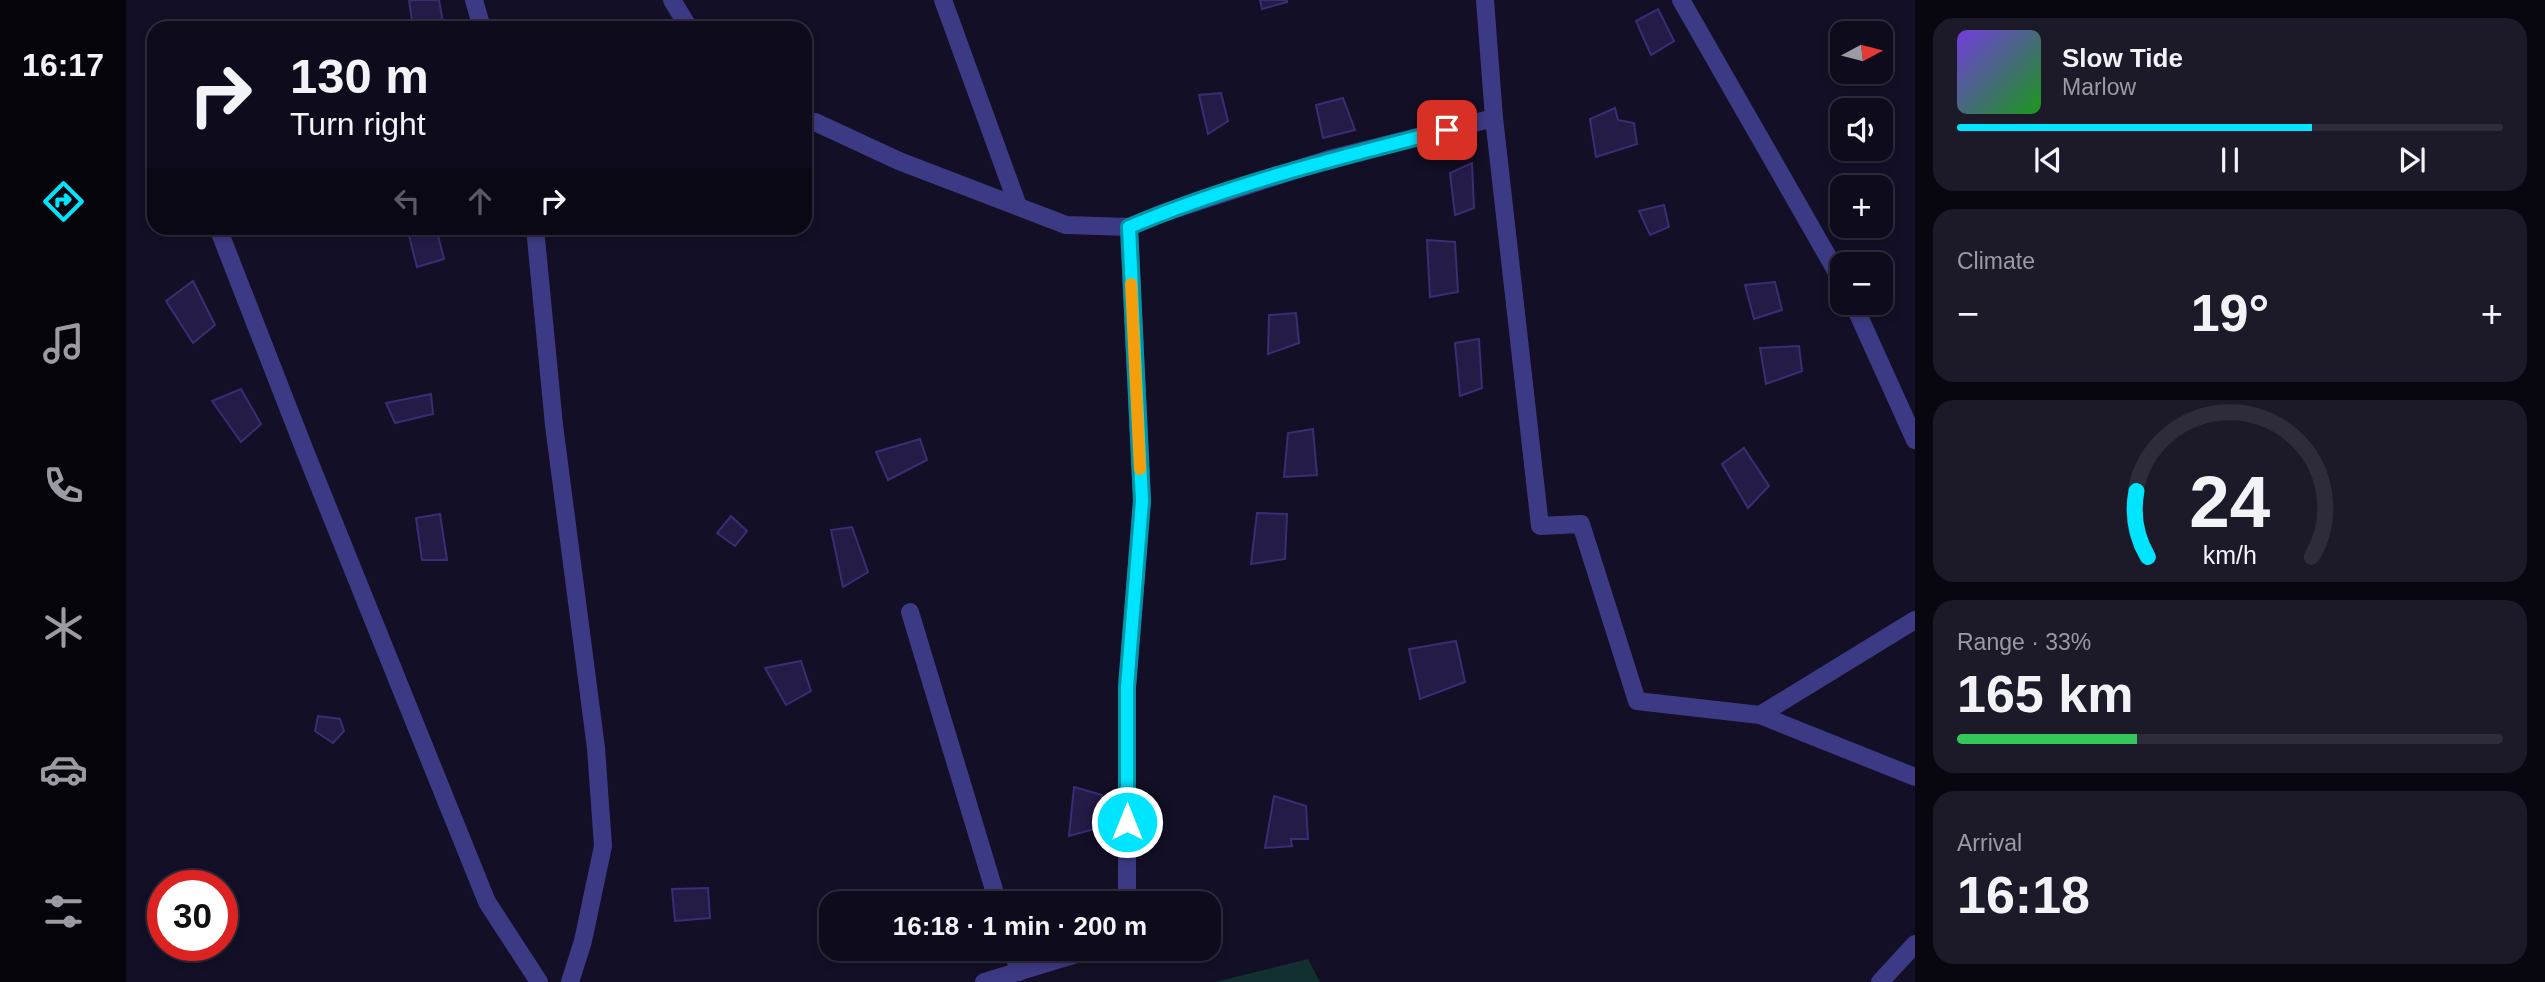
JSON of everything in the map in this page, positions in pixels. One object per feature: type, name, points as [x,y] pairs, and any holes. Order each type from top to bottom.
[{"type":"street","points":[[474,0],[480,21]]},
{"type":"street","points":[[671,0],[684,21]]},
{"type":"street","points":[[943,0],[1018,206]]},
{"type":"street","points":[[1485,0],[1494,118],[1540,526],[1581,524],[1637,701],[1760,715],[1915,777]]},
{"type":"street","points":[[1681,0],[1830,260]]},
{"type":"street","points":[[812,122],[899,160],[1066,225],[1129,227],[1163,213],[1329,159],[1494,118]]},
{"type":"street","points":[[1127,891],[1127,687],[1142,501],[1129,227]]},
{"type":"street","points":[[221,235],[487,902],[539,982]]},
{"type":"street","points":[[536,235],[554,425],[596,748],[603,846],[583,941],[570,982]]},
{"type":"street","points":[[1858,315],[1915,440]]},
{"type":"street","points":[[910,612],[994,891]]},
{"type":"street","points":[[1760,715],[1915,620]]},
{"type":"street","points":[[1880,982],[1915,944]]},
{"type":"street","points":[[1016,961],[1019,972]]},
{"type":"street","points":[[984,982],[1055,961]]},
{"type":"green space","points":[[1308,959],[1320,982],[1215,982]]},
{"type":"building","points":[[409,0],[439,0],[443,21],[412,21]]},
{"type":"building","points":[[1260,0],[1287,0],[1287,2],[1262,9]]},
{"type":"building","points":[[1658,9],[1674,41],[1651,55],[1636,21]]},
{"type":"building","points":[[1221,93],[1228,121],[1208,134],[1199,95]]},
{"type":"building","points":[[1343,98],[1355,130],[1323,138],[1316,105]]},
{"type":"building","points":[[1615,108],[1618,120],[1634,123],[1637,144],[1596,157],[1590,119]]},
{"type":"building","points":[[1472,163],[1474,208],[1455,215],[1450,173]]},
{"type":"building","points":[[1664,205],[1669,227],[1650,235],[1639,211]]},
{"type":"building","points":[[409,235],[438,235],[444,259],[417,267]]},
{"type":"building","points":[[1427,240],[1455,242],[1458,292],[1430,297]]},
{"type":"building","points":[[193,281],[215,325],[193,343],[166,301]]},
{"type":"building","points":[[1775,282],[1782,310],[1754,319],[1745,285]]},
{"type":"building","points":[[1296,313],[1299,343],[1268,354],[1269,315]]},
{"type":"building","points":[[1479,339],[1482,388],[1460,396],[1455,343]]},
{"type":"building","points":[[1799,346],[1802,371],[1766,384],[1760,348]]},
{"type":"building","points":[[241,389],[261,424],[241,442],[212,401]]},
{"type":"building","points":[[431,394],[433,414],[395,423],[386,403]]},
{"type":"building","points":[[1313,429],[1317,475],[1284,477],[1288,433]]},
{"type":"building","points":[[920,439],[927,460],[888,480],[876,452]]},
{"type":"building","points":[[1744,448],[1769,486],[1748,508],[1722,464]]},
{"type":"building","points":[[1257,513],[1287,514],[1285,559],[1251,564]]},
{"type":"building","points":[[440,514],[447,560],[422,560],[416,518]]},
{"type":"building","points":[[731,516],[747,531],[735,546],[717,533]]},
{"type":"building","points":[[852,527],[868,572],[843,587],[831,530]]},
{"type":"building","points":[[1456,641],[1465,682],[1420,699],[1409,649]]},
{"type":"building","points":[[801,661],[811,691],[786,705],[765,668]]},
{"type":"building","points":[[318,716],[340,719],[344,731],[333,743],[315,731]]},
{"type":"building","points":[[1074,787],[1102,795],[1102,827],[1069,836]]},
{"type":"building","points":[[1274,796],[1306,806],[1308,839],[1291,839],[1292,846],[1265,848]]},
{"type":"building","points":[[708,888],[710,918],[675,921],[672,889]]},
{"type":"slow traffic","points":[[1131,284],[1140,469]]},
{"type":"route","points":[[1127,822],[1127,687],[1142,501],[1129,227],[1163,213],[1329,159],[1447,130]]}]
